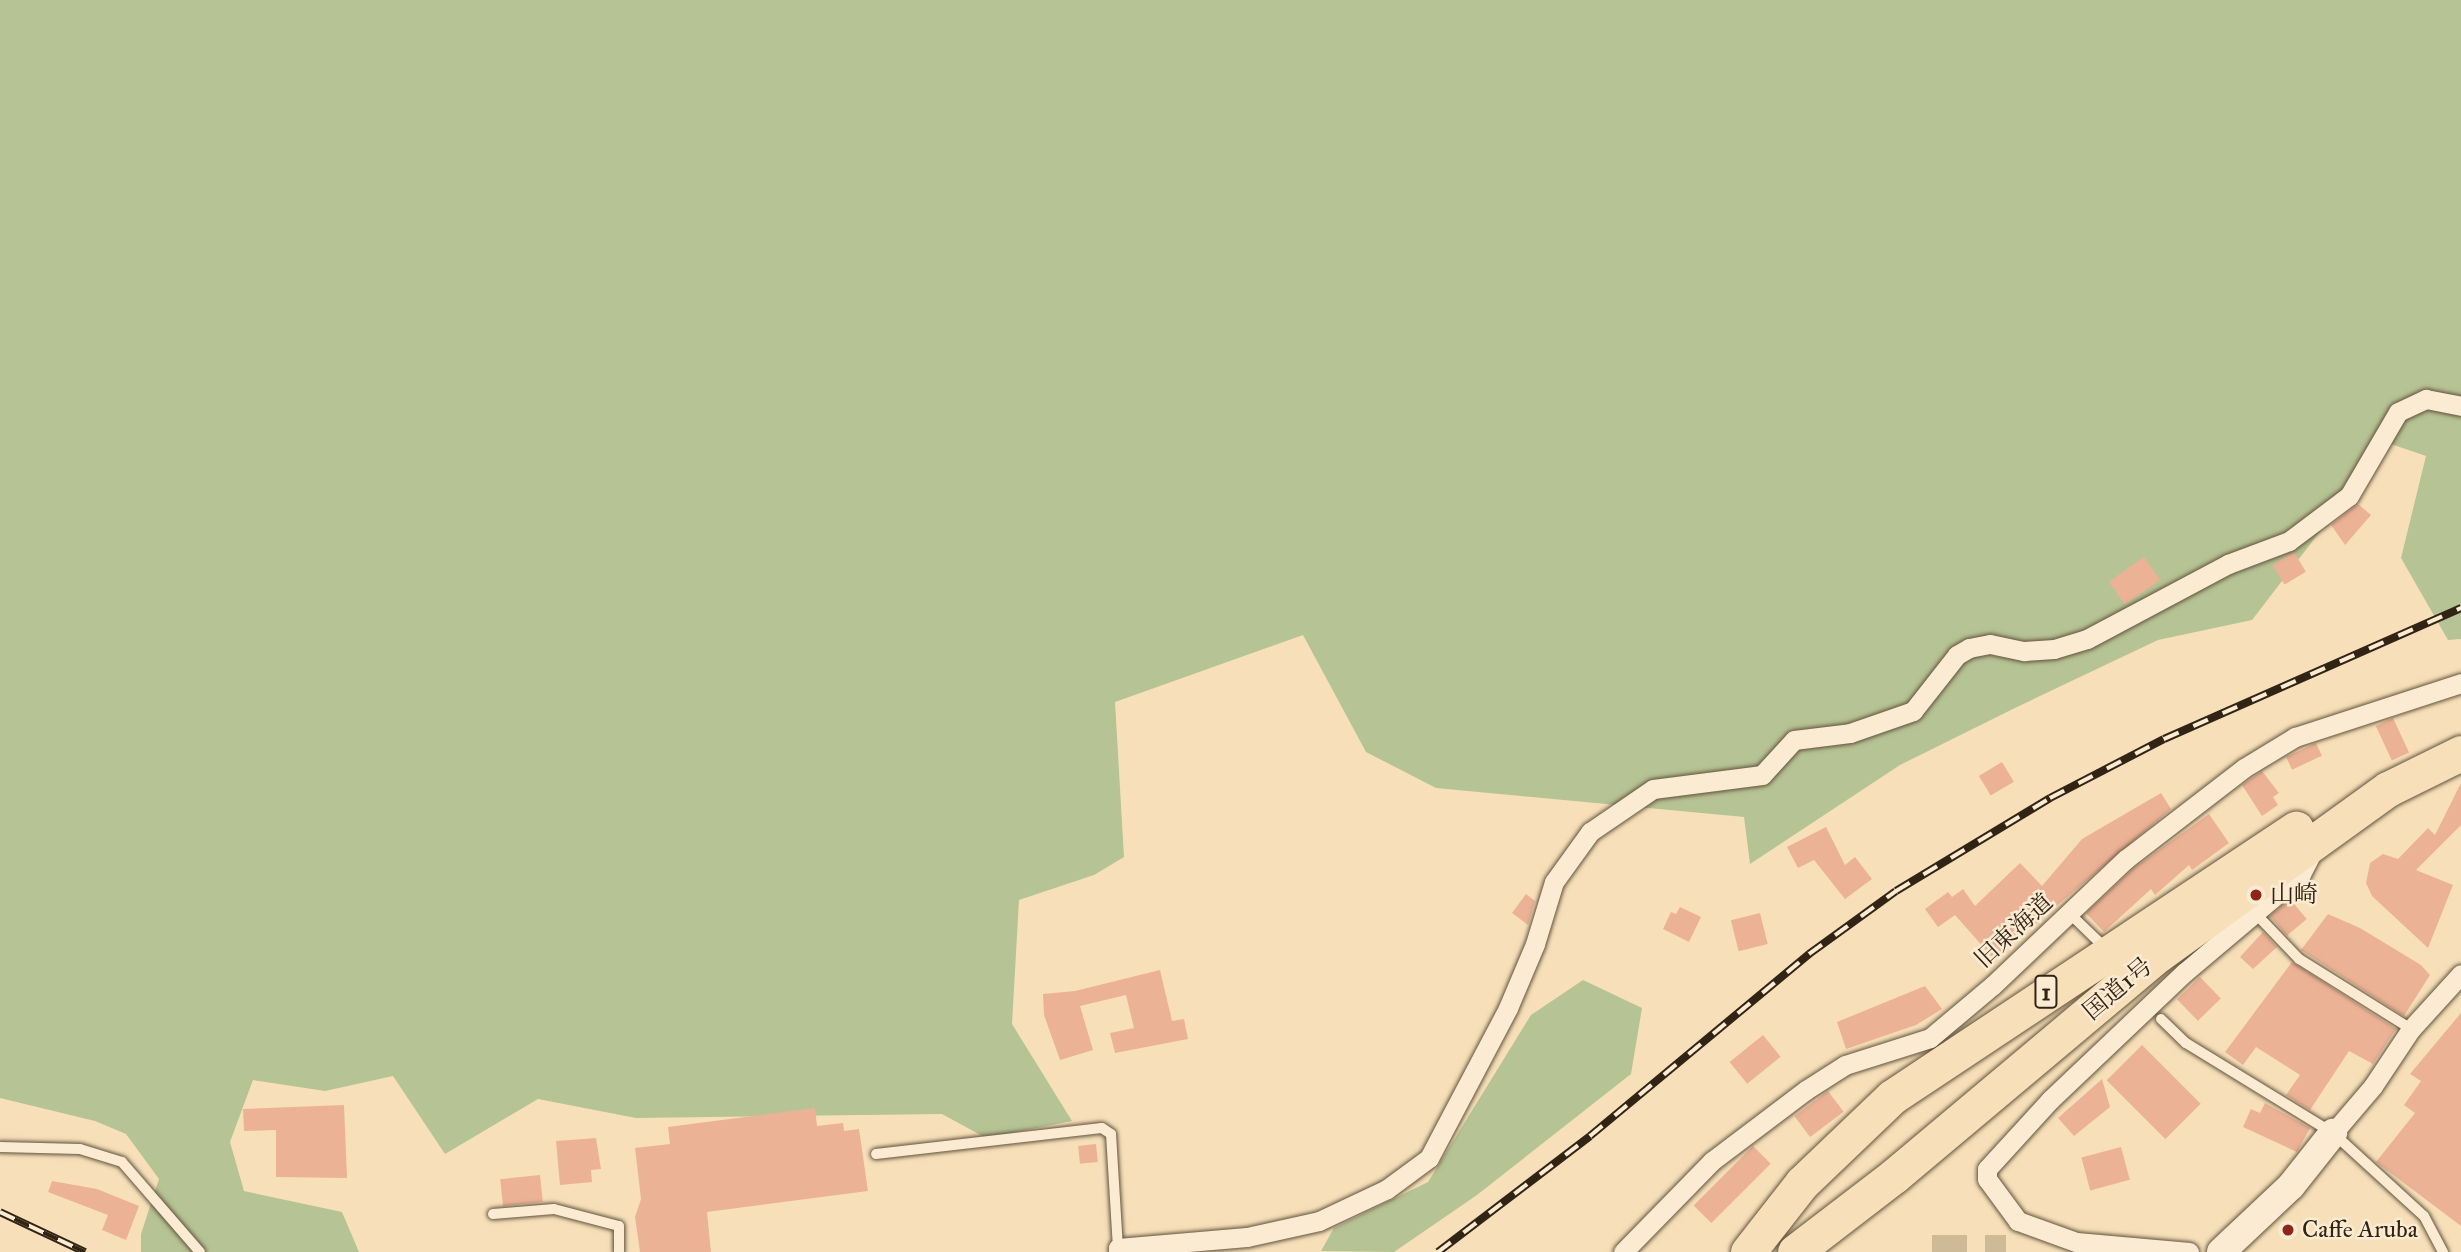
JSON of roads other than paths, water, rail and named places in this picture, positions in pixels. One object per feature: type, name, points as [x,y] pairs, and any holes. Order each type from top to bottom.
[{"type":"highway","name":"国道1号","points":[[1795,1252],[1894,1176],[2159,954],[2388,789],[2461,753]]},
{"type":"highway","name":"1","points":[[1748,1252],[1802,1183],[1892,1097],[2269,844],[2325,814],[2388,789]]},
{"type":"street","points":[[1118,1250],[1247,1237],[1319,1221],[1387,1189],[1429,1158],[1508,1008],[1535,944],[1554,883],[1590,832],[1653,789],[1762,775],[1794,740],[1850,733],[1913,711],[1957,655],[1969,648],[1990,644],[2024,651],[2054,649],[2087,639],[2228,564],[2289,541],[2349,496],[2398,412],[2426,399],[2461,406]]},
{"type":"street","name":"旧東海道","points":[[1623,1252],[1712,1161],[1779,1109],[1846,1065],[1930,1038],[2187,807],[2295,737],[2461,683]]},
{"type":"street","points":[[2189,1252],[2076,1242],[2018,1221],[1987,1179],[1987,1169],[2050,1100],[2185,972],[2257,915],[2301,874],[2321,835]]},
{"type":"street","points":[[2221,1252],[2291,1186],[2373,1086],[2411,1029],[2461,974]]},
{"type":"lane","points":[[2069,913],[2099,942]]},
{"type":"lane","points":[[2257,915],[2299,959],[2411,1029]]},
{"type":"lane","points":[[2161,1019],[2186,1043],[2333,1133],[2424,1216],[2443,1252]]},
{"type":"lane","points":[[876,1154],[1102,1128],[1111,1134],[1118,1250]]},
{"type":"lane","points":[[0,1147],[80,1149],[121,1163],[200,1252]]},
{"type":"lane","points":[[493,1214],[554,1209],[619,1226],[620,1252]]},
{"type":"tunnel","points":[[1932,1252],[2006,1252]]},
{"type":"railway","points":[[1438,1252],[1590,1136],[1809,954],[1896,891],[2050,798],[2164,739],[2461,608]]},
{"type":"railway","points":[[0,1212],[85,1252]]},
{"type":"place","name":"山崎","points":[[2256,895]]},
{"type":"place","name":"Caffe Aruba","points":[[2288,1230]]}]
